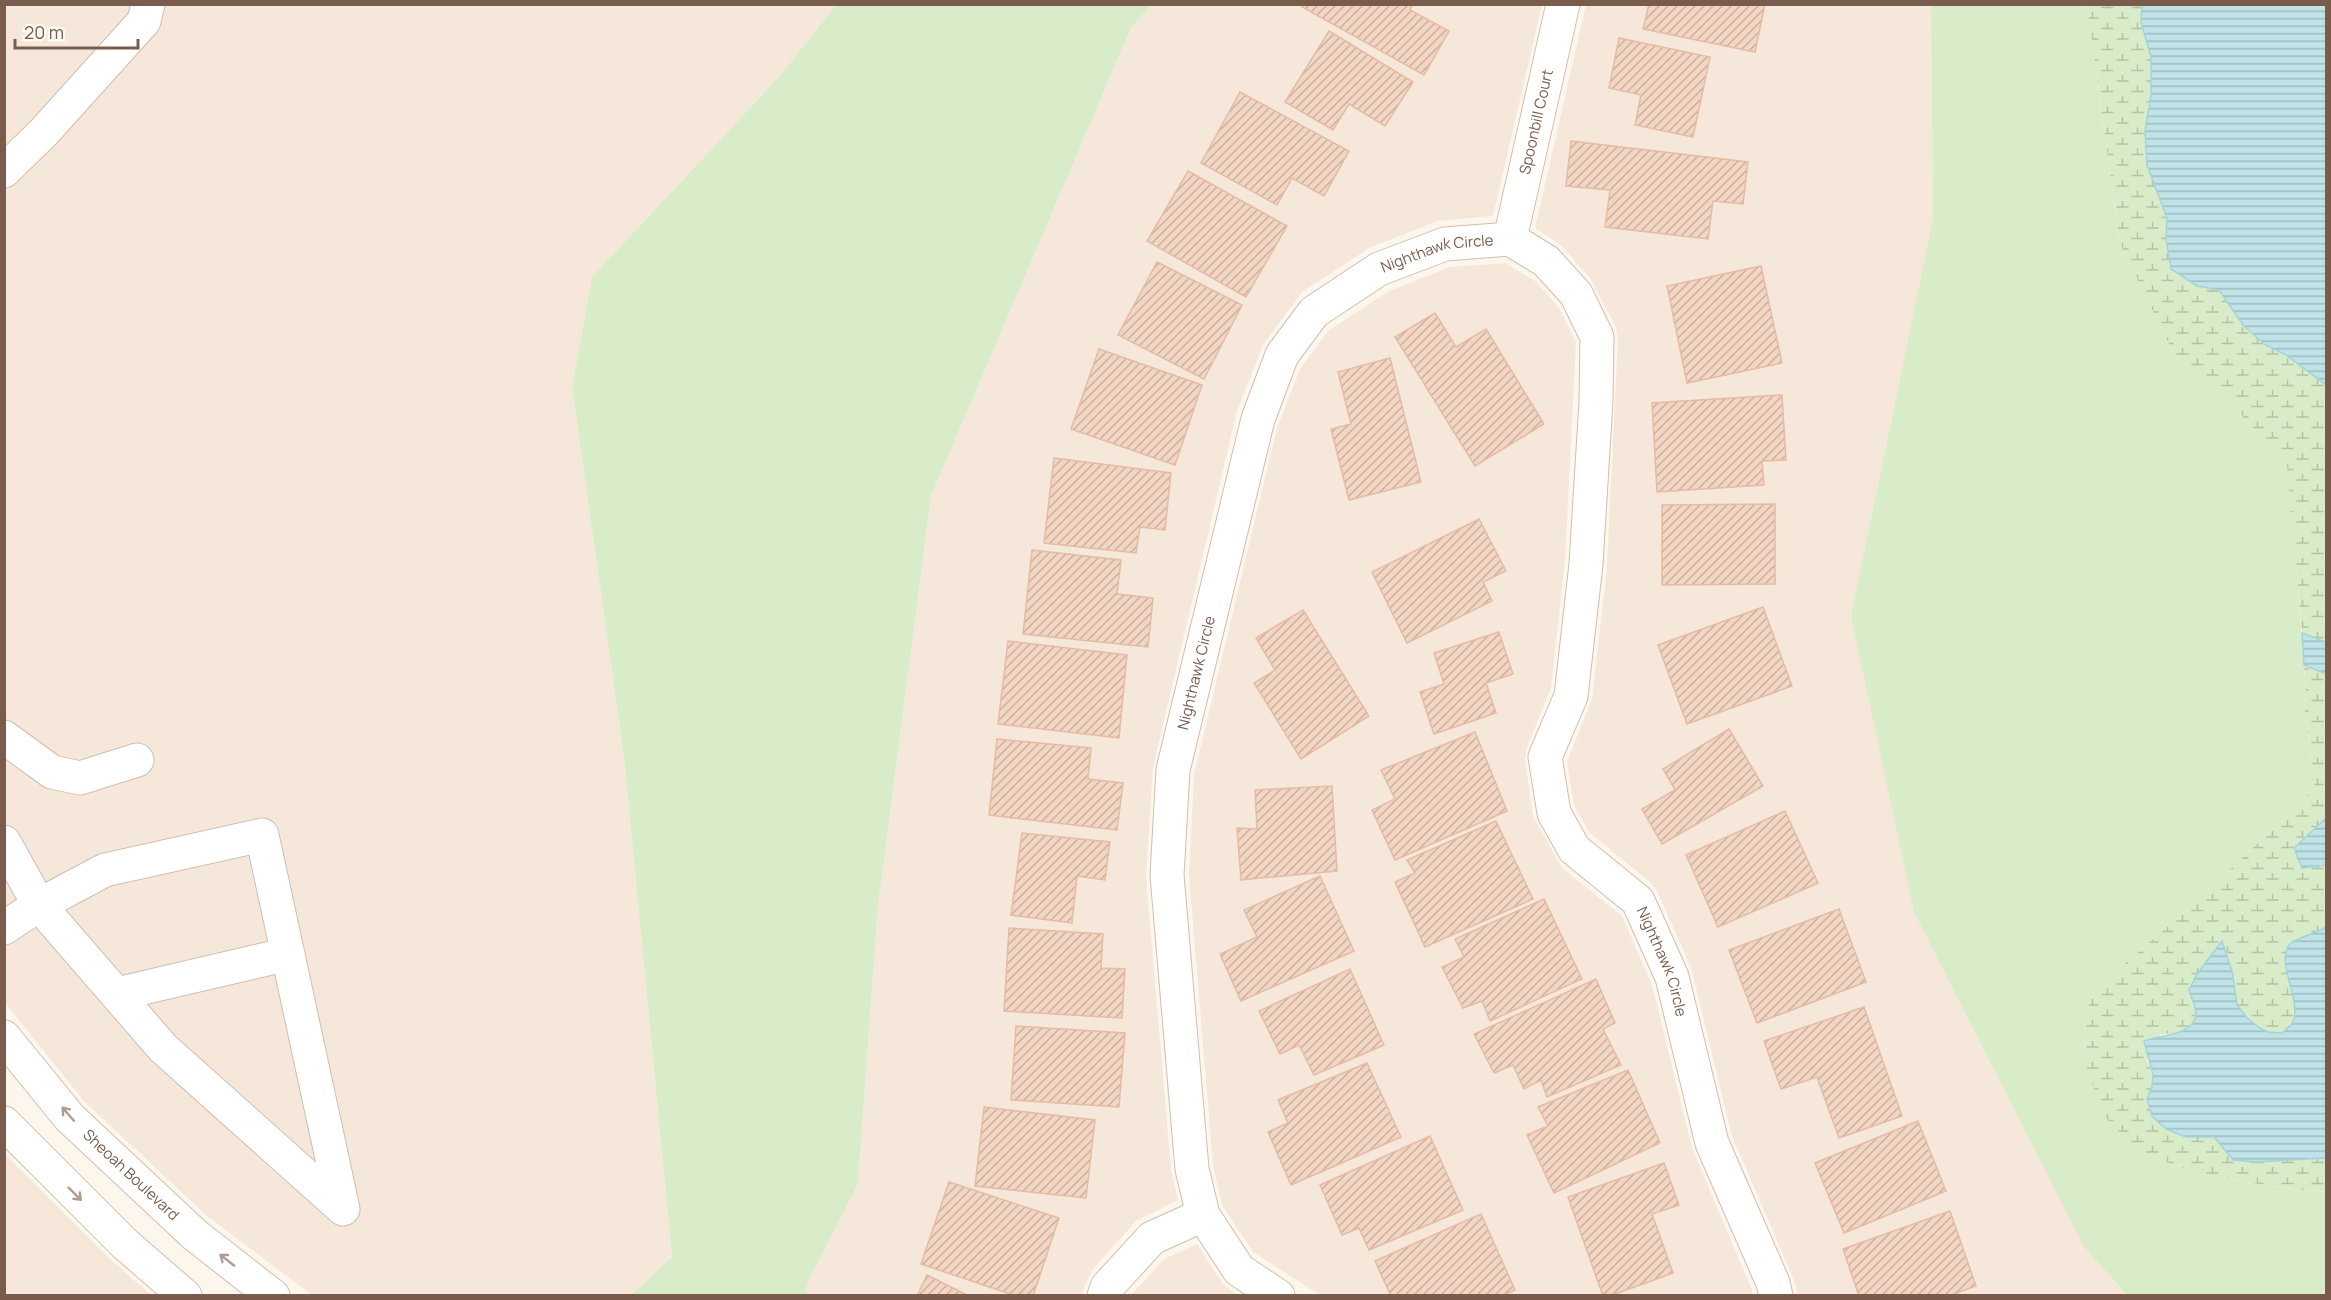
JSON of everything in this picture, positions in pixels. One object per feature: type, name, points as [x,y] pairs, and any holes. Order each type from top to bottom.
[{"type":"street","points":[[4,171],[44,132],[144,21],[148,4]]},
{"type":"street","name":"Spoonbill Court","points":[[1510,239],[1563,4]]},
{"type":"street","name":"Nighthawk Circle","points":[[1278,1296],[1239,1270],[1203,1215],[1192,1169],[1167,875],[1173,770],[1258,418],[1282,355],[1314,312],[1379,269],[1445,244],[1510,239],[1546,261],[1576,294],[1597,338],[1596,401],[1586,564],[1571,696],[1545,758],[1554,813],[1574,849],[1638,901],[1672,977],[1712,1143],[1776,1296]]},
{"type":"street","points":[[4,737],[52,772],[80,778],[137,760]]},
{"type":"street","points":[[4,842],[39,905],[163,1048],[343,1209],[262,835],[105,870],[39,905],[4,928]]},
{"type":"street","points":[[117,994],[288,954]]},
{"type":"street","name":"Sheoah Boulevard","points":[[4,1037],[70,1118],[195,1235],[273,1296]]},
{"type":"street","points":[[4,1123],[125,1244],[185,1296]]},
{"type":"street","points":[[1104,1296],[1107,1287],[1152,1238],[1203,1215]]},
{"type":"shaded area","points":[[4,5],[836,5],[779,77],[592,277],[572,387],[624,757],[672,1257],[631,1295],[312,1295],[207,1216],[84,1101],[5,1003]]},
{"type":"shaded area","points":[[1151,5],[1542,5],[1493,216],[1438,221],[1371,247],[1302,292],[1263,345],[1237,411],[1153,767],[1146,876],[1171,1170],[1178,1200],[1136,1221],[1092,1270],[1081,1295],[806,1296],[807,1284],[858,1184],[878,906],[931,496],[1131,28]]},
{"type":"shaded area","points":[[1586,5],[1931,5],[1933,218],[1851,616],[2084,1247],[2127,1295],[1798,1295],[1793,1278],[1732,1136],[1691,967],[1657,891],[1650,882],[1590,833],[1574,806],[1567,762],[1592,699],[1607,567],[1618,339],[1616,327],[1590,278],[1561,245],[1535,228]]},
{"type":"shaded area","points":[[1506,263],[1535,281],[1559,308],[1576,342],[1565,561],[1551,688],[1527,747],[1525,760],[1533,816],[1562,868],[1622,916],[1652,985],[1692,1148],[1754,1295],[1320,1295],[1253,1252],[1222,1205],[1213,1165],[1189,876],[1194,775],[1277,428],[1300,369],[1328,331],[1389,291],[1450,267]]},
{"type":"shaded area","points":[[5,1154],[112,1261],[151,1295],[5,1295]]},
{"type":"shaded area","points":[[1197,1244],[1222,1283],[1236,1295],[1131,1295],[1164,1259]]},
{"type":"green space","points":[[836,5],[1151,5],[1131,28],[931,496],[878,906],[858,1184],[807,1284],[806,1295],[631,1295],[672,1257],[624,757],[572,387],[592,277],[779,77]]},
{"type":"green space","points":[[1931,5],[2087,5],[2120,244],[2175,356],[2221,393],[2288,464],[2306,691],[2305,710],[2315,788],[2195,903],[2093,991],[2086,1015],[2085,1062],[2139,1152],[2196,1173],[2281,1188],[2326,1192],[2326,1295],[2127,1295],[2084,1247],[1914,912],[1851,616],[1933,218]]},
{"type":"green space","points":[[2087,5],[2142,5],[2141,22],[2151,57],[2151,95],[2145,131],[2167,218],[2166,239],[2197,286],[2219,290],[2243,325],[2264,344],[2286,355],[2326,385],[2326,642],[2302,633],[2287,464],[2221,393],[2175,356],[2120,244]]},
{"type":"green space","points":[[2304,665],[2326,674],[2326,818],[2304,837],[2321,867],[2326,865],[2326,927],[2292,942],[2292,988],[2295,1002],[2292,1023],[2282,1033],[2268,1032],[2247,1018],[2237,1005],[2232,971],[2222,942],[2191,999],[2195,1016],[2193,1022],[2184,1030],[2160,1035],[2147,1060],[2153,1075],[2152,1116],[2166,1129],[2186,1137],[2214,1137],[2292,1158],[2326,1158],[2326,1192],[2282,1188],[2196,1173],[2139,1152],[2103,1115],[2085,1062],[2086,1015],[2093,991],[2195,903],[2315,788],[2305,710]]},
{"type":"water","points":[[2142,5],[2326,5],[2326,385],[2286,355],[2264,344],[2243,325],[2219,290],[2197,286],[2171,269],[2166,239],[2167,218],[2147,165],[2145,131],[2151,95],[2151,57],[2141,22]]},
{"type":"water","points":[[2302,633],[2326,642],[2326,674],[2304,665]]},
{"type":"water","points":[[2326,818],[2326,865],[2302,868],[2294,848]]},
{"type":"water","points":[[2326,927],[2326,1158],[2256,1162],[2233,1160],[2214,1137],[2186,1137],[2166,1129],[2152,1116],[2147,1099],[2152,1087],[2153,1075],[2144,1041],[2178,1032],[2192,1024],[2195,1009],[2189,990],[2197,974],[2222,941],[2232,971],[2237,1005],[2247,1018],[2260,1028],[2268,1032],[2282,1033],[2291,1024],[2295,1014],[2286,969],[2287,949],[2292,942]]},
{"type":"building","points":[[1303,4],[1413,4],[1410,10],[1449,31],[1424,75],[1302,7]]},
{"type":"building","points":[[1649,4],[1765,4],[1755,52],[1643,29]]},
{"type":"building","points":[[1329,31],[1413,82],[1385,126],[1349,104],[1333,130],[1285,102]]},
{"type":"building","points":[[1619,38],[1710,57],[1693,137],[1635,125],[1641,95],[1609,88]]},
{"type":"building","points":[[1240,92],[1349,151],[1324,196],[1292,178],[1277,205],[1201,163]]},
{"type":"building","points":[[1571,141],[1748,162],[1743,204],[1713,201],[1708,239],[1605,227],[1610,190],[1566,186]]},
{"type":"building","points":[[1188,171],[1287,226],[1246,297],[1147,241]]},
{"type":"building","points":[[1157,262],[1242,305],[1204,379],[1118,335]]},
{"type":"building","points":[[1761,266],[1782,363],[1687,383],[1667,286]]},
{"type":"building","points":[[1435,313],[1456,347],[1486,329],[1544,424],[1475,466],[1395,337]]},
{"type":"building","points":[[1099,349],[1202,385],[1175,465],[1071,429]]},
{"type":"building","points":[[1390,358],[1421,482],[1349,500],[1331,429],[1351,424],[1338,372]]},
{"type":"building","points":[[1782,395],[1786,460],[1762,461],[1764,485],[1657,492],[1652,403]]},
{"type":"building","points":[[1054,458],[1171,473],[1165,530],[1140,527],[1136,553],[1044,543]]},
{"type":"building","points":[[1775,504],[1775,584],[1662,585],[1662,505]]},
{"type":"building","points":[[1479,519],[1506,571],[1483,582],[1492,601],[1407,643],[1372,572]]},
{"type":"building","points":[[1032,550],[1121,560],[1117,594],[1153,598],[1148,647],[1023,634]]},
{"type":"building","points":[[1763,607],[1792,686],[1687,724],[1658,645]]},
{"type":"building","points":[[1303,610],[1369,716],[1301,759],[1254,683],[1275,670],[1256,638]]},
{"type":"building","points":[[1499,632],[1513,674],[1486,683],[1496,713],[1434,734],[1420,692],[1444,684],[1434,653]]},
{"type":"building","points":[[1008,641],[1127,655],[1119,738],[998,724]]},
{"type":"building","points":[[1729,729],[1763,786],[1662,844],[1642,809],[1675,790],[1663,769]]},
{"type":"building","points":[[1475,732],[1507,811],[1395,860],[1372,810],[1395,799],[1381,770]]},
{"type":"building","points":[[997,739],[1091,748],[1088,779],[1123,783],[1117,830],[989,815]]},
{"type":"building","points":[[1332,786],[1337,871],[1241,880],[1237,828],[1257,829],[1255,790]]},
{"type":"building","points":[[1785,811],[1818,883],[1718,927],[1686,855]]},
{"type":"building","points":[[1496,821],[1533,899],[1425,947],[1395,882],[1415,873],[1407,860]]},
{"type":"building","points":[[1022,833],[1110,842],[1105,880],[1077,876],[1072,923],[1011,915]]},
{"type":"building","points":[[1320,876],[1354,951],[1241,1001],[1220,954],[1257,937],[1244,910]]},
{"type":"building","points":[[1544,899],[1582,979],[1490,1021],[1482,1001],[1463,1008],[1442,967],[1464,957],[1455,939]]},
{"type":"building","points":[[1839,909],[1866,982],[1757,1023],[1729,950]]},
{"type":"building","points":[[1009,928],[1103,934],[1101,968],[1125,969],[1122,1018],[1004,1011]]},
{"type":"building","points":[[1350,969],[1384,1045],[1314,1075],[1299,1045],[1280,1054],[1259,1011]]},
{"type":"building","points":[[1596,979],[1615,1023],[1603,1029],[1621,1065],[1547,1097],[1541,1080],[1524,1089],[1513,1065],[1494,1073],[1474,1034]]},
{"type":"building","points":[[1864,1007],[1902,1116],[1839,1138],[1817,1077],[1781,1089],[1764,1041]]},
{"type":"building","points":[[1016,1026],[1125,1033],[1119,1107],[1011,1100]]},
{"type":"building","points":[[1367,1063],[1401,1137],[1291,1185],[1268,1132],[1288,1123],[1278,1100]]},
{"type":"building","points":[[1628,1070],[1660,1143],[1554,1193],[1527,1135],[1548,1126],[1538,1107]]},
{"type":"building","points":[[984,1107],[1095,1120],[1086,1198],[975,1186]]},
{"type":"building","points":[[1918,1121],[1946,1191],[1844,1233],[1815,1163]]},
{"type":"building","points":[[1430,1136],[1463,1210],[1369,1250],[1359,1228],[1342,1235],[1320,1185]]},
{"type":"building","points":[[1664,1163],[1679,1205],[1652,1214],[1673,1273],[1610,1296],[1603,1296],[1568,1197]]},
{"type":"building","points":[[949,1182],[1059,1218],[1033,1296],[1016,1296],[921,1264]]},
{"type":"building","points":[[1950,1211],[1976,1286],[1949,1296],[1859,1296],[1843,1249]]},
{"type":"building","points":[[1481,1214],[1515,1290],[1501,1296],[1391,1296],[1375,1261]]},
{"type":"building","points":[[927,1275],[969,1296],[917,1296]]}]
